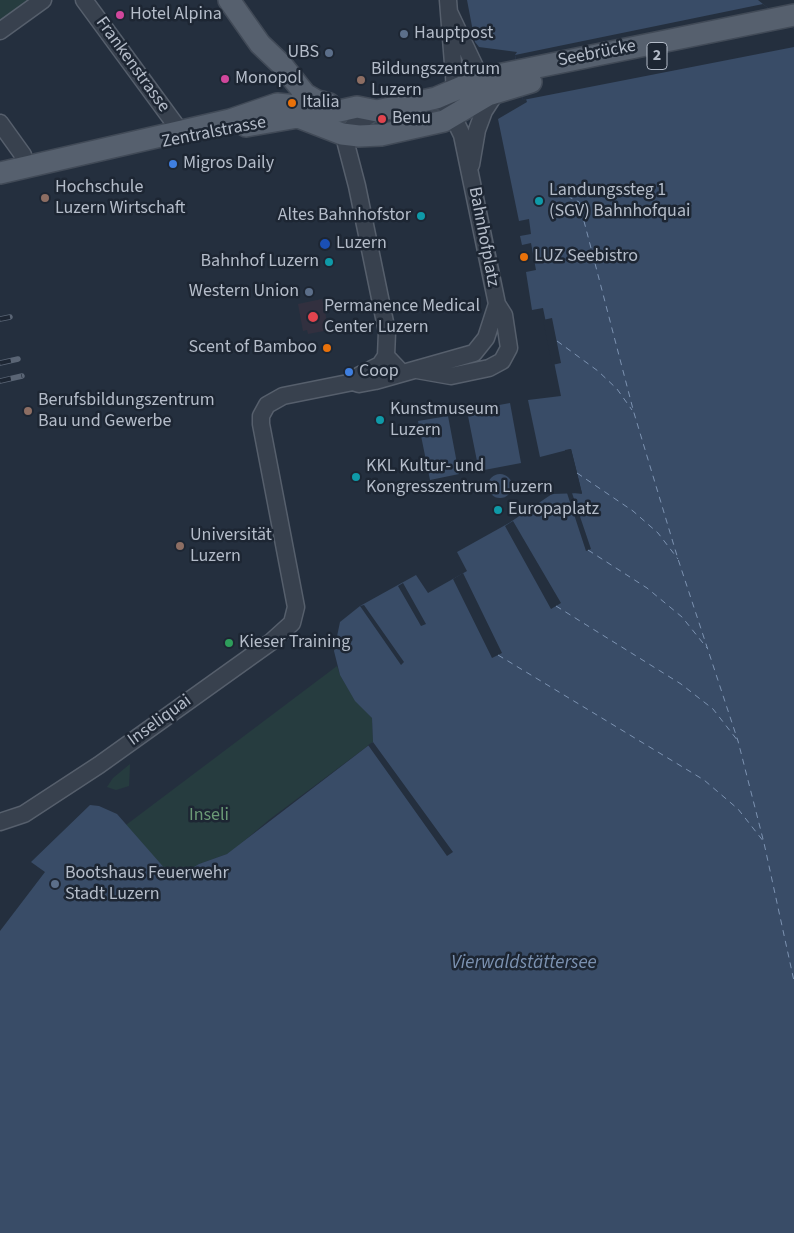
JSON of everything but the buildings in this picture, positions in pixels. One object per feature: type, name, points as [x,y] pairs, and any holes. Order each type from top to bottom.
[{"type":"main road","name":"2","points":[[229,0],[260,44],[282,65],[305,94],[317,101],[346,109],[357,107],[377,111],[445,93],[490,84]]},
{"type":"main road","name":"Seebrücke","points":[[490,84],[790,23]]},
{"type":"main road","name":"2","points":[[260,44],[271,71],[299,112]]},
{"type":"main road","name":"2","points":[[348,135],[381,135],[439,123],[454,116],[490,84]]},
{"type":"main road","name":"Zentralstrasse","points":[[0,173],[77,156],[88,151],[244,117],[277,104],[299,112],[329,130],[348,135]]},
{"type":"main road","name":"Zentralstrasse","points":[[77,156],[88,158],[290,117],[299,112],[326,114],[346,109]]},
{"type":"street","points":[[0,31],[43,0]]},
{"type":"street","name":"Frankenstrasse","points":[[84,0],[175,124],[178,132]]},
{"type":"street","points":[[449,7],[466,51],[490,84]]},
{"type":"street","points":[[445,93],[449,7]]},
{"type":"street","name":"Bahnhofplatz","points":[[470,169],[477,130],[484,111],[490,84]]},
{"type":"street","name":"Bahnhofplatz","points":[[410,371],[451,376],[489,368],[502,362],[509,348],[508,332],[504,315],[497,304],[462,135],[454,116],[443,101],[445,93]]},
{"type":"street","points":[[377,111],[355,124],[348,135],[347,152],[358,186],[387,332],[386,356],[380,365],[360,375],[353,382],[359,384],[410,371]]},
{"type":"street","points":[[0,123],[22,155],[25,168]]},
{"type":"street","name":"Bahnhofplatz","points":[[410,371],[474,353],[486,338],[497,304]]},
{"type":"street","points":[[386,356],[410,371]]},
{"type":"street","name":"Inseliquai","points":[[0,822],[24,814],[99,765],[271,642],[292,623],[296,607],[261,429],[262,412],[276,398],[353,382]]},
{"type":"shaded area","name":"Permanence Medical Center Luzern","points":[[322,299],[329,330],[308,334],[307,330],[303,331],[298,304]]},
{"type":"green space","points":[[0,0],[35,0],[0,26]]},
{"type":"green space","name":"Inseli","points":[[337,666],[340,675],[355,700],[372,718],[373,742],[270,819],[227,854],[199,864],[174,880],[126,825]]},
{"type":"green space","points":[[130,764],[129,786],[116,790],[107,787],[113,778]]},
{"type":"water","name":"Vierwaldstättersee","points":[[467,0],[758,0],[794,29],[794,1233],[0,1233],[0,931],[45,872],[31,862],[90,805],[99,806],[117,814],[174,879],[199,864],[227,854],[373,742],[372,718],[355,701],[340,675],[334,651],[340,622],[360,606],[416,575],[428,593],[467,571],[457,552],[509,523],[552,494],[582,493],[571,449],[540,457],[528,400],[561,396],[543,308],[532,310],[526,272],[536,270],[531,243],[522,245],[520,236],[531,234],[529,219],[519,221],[498,119],[527,102],[526,99],[523,100],[515,55],[517,52],[479,47],[475,42]]},
{"type":"water","points":[[510,403],[521,463],[479,471],[467,411]]},
{"type":"water","points":[[448,416],[459,474],[430,480],[418,421]]},
{"type":"water","points":[[495,474],[505,474],[512,481],[512,491],[505,498],[495,498],[488,491],[488,481]]},
{"type":"pier","points":[[763,4],[794,29],[794,47],[523,100],[515,55]]},
{"type":"pier","points":[[552,318],[561,363],[552,365],[543,320]]},
{"type":"pier","points":[[571,449],[582,494],[575,493],[574,490],[579,491],[570,452],[565,453],[565,450]]},
{"type":"pier","points":[[567,493],[572,493],[591,549],[586,551]]},
{"type":"pier","points":[[513,521],[561,603],[551,609],[505,526]]},
{"type":"pier","points":[[463,573],[502,653],[492,658],[453,579]]},
{"type":"pier","points":[[403,583],[426,624],[421,626],[398,586]]},
{"type":"pier","points":[[364,605],[404,662],[401,665],[360,606]]},
{"type":"pier","points":[[373,742],[453,852],[447,856],[368,745]]},
{"type":"ferry route","points":[[567,196],[579,202],[634,413],[678,559],[738,741],[764,843],[794,981]]},
{"type":"ferry route","points":[[557,341],[598,371],[617,389],[632,410]]},
{"type":"ferry route","points":[[577,473],[633,511],[658,533],[678,559]]},
{"type":"ferry route","points":[[588,550],[647,588],[682,617],[707,648]]},
{"type":"ferry route","points":[[556,606],[681,684],[713,709],[738,741]]},
{"type":"ferry route","points":[[498,655],[704,780],[738,809],[764,842]]},
{"type":"railway","points":[[0,319],[10,317]]},
{"type":"railway","points":[[0,363],[18,359]]},
{"type":"railway","points":[[0,381],[22,376]]},
{"type":"place","name":"Hotel Alpina","points":[[120,15]]},
{"type":"place","name":"Hauptpost","points":[[404,34]]},
{"type":"place","name":"UBS","points":[[329,53]]},
{"type":"place","name":"Monopol","points":[[225,79]]},
{"type":"place","name":"Bildungszentrum Luzern","points":[[361,80]]},
{"type":"place","name":"Italia","points":[[292,103]]},
{"type":"place","name":"Benu","points":[[382,119]]},
{"type":"place","name":"Migros Daily","points":[[173,164]]},
{"type":"place","name":"Hochschule Luzern Wirtschaft","points":[[45,198]]},
{"type":"place","name":"Landungssteg 1 (SGV) Bahnhofquai","points":[[539,201]]},
{"type":"place","name":"Altes Bahnhofstor","points":[[421,216]]},
{"type":"place","name":"Luzern","points":[[325,244]]},
{"type":"place","name":"LUZ Seebistro","points":[[524,257]]},
{"type":"place","name":"Bahnhof Luzern","points":[[329,262]]},
{"type":"place","name":"Western Union","points":[[309,292]]},
{"type":"place","name":"Permanence Medical Center Luzern","points":[[313,317]]},
{"type":"place","name":"Scent of Bamboo","points":[[327,348]]},
{"type":"place","name":"Coop","points":[[349,372]]},
{"type":"place","name":"Berufsbildungszentrum Bau und Gewerbe","points":[[28,411]]},
{"type":"place","name":"Kunstmuseum Luzern","points":[[380,420]]},
{"type":"place","name":"KKL Kultur- und Kongresszentrum Luzern","points":[[356,477]]},
{"type":"place","name":"Europaplatz","points":[[498,510]]},
{"type":"place","name":"Universität Luzern","points":[[180,546]]},
{"type":"place","name":"Kieser Training","points":[[229,643]]},
{"type":"place","name":"Bootshaus Feuerwehr Stadt Luzern","points":[[55,884]]}]
